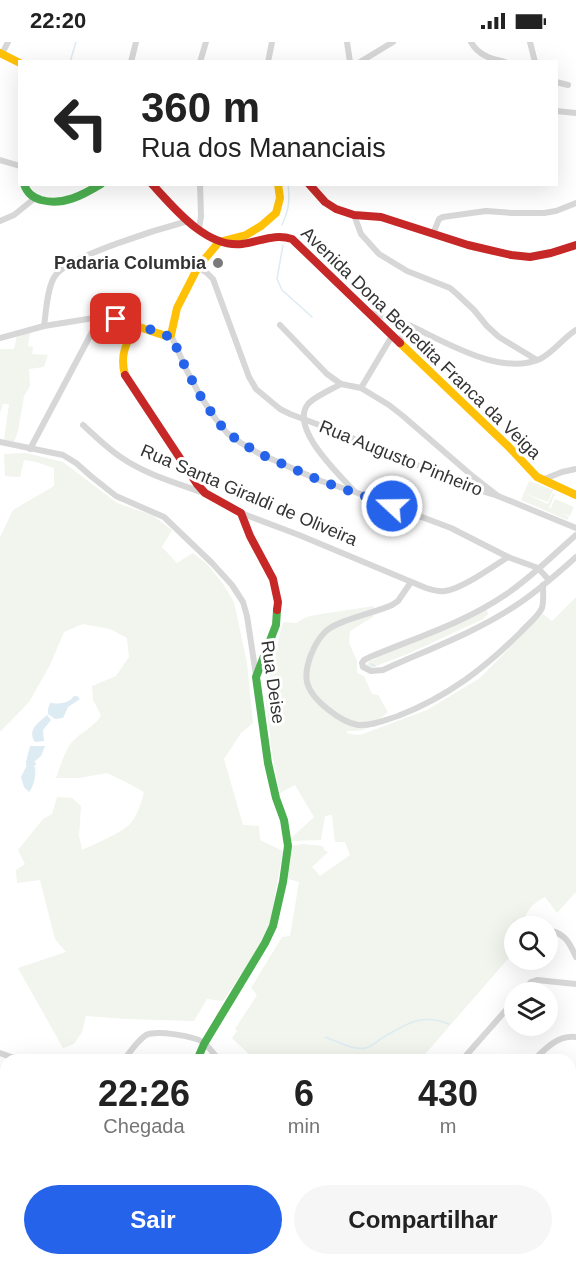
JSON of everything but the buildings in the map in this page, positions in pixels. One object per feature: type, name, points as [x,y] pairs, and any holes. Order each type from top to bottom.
[{"type":"street","points":[[8,42],[1,54],[18,62]]},
{"type":"street","points":[[132,60],[136,42]]},
{"type":"street","points":[[201,60],[206,42]]},
{"type":"street","points":[[268,60],[272,42]]},
{"type":"street","points":[[346,42],[350,60]]},
{"type":"street","points":[[363,60],[393,42]]},
{"type":"street","points":[[471,42],[480,54],[499,60]]},
{"type":"street","points":[[530,42],[534,60]]},
{"type":"street","points":[[558,82],[568,85]]},
{"type":"street","points":[[558,111],[576,112]]},
{"type":"street","points":[[0,160],[18,165]]},
{"type":"street","points":[[25,186],[27,193],[44,201],[72,199],[97,186]]},
{"type":"street","points":[[154,186],[188,221],[219,242]]},
{"type":"street","points":[[199,229],[200,186]]},
{"type":"street","points":[[278,186],[280,198],[276,213],[254,230],[238,238],[219,242],[198,267],[177,308],[171,335],[187,371],[215,418],[227,433],[258,453],[321,481],[451,528],[508,557],[538,568],[549,580]]},
{"type":"street","points":[[311,186],[330,206],[354,215],[381,217],[468,244],[520,256],[541,255],[576,244]]},
{"type":"street","points":[[0,221],[14,215],[35,198]]},
{"type":"street","points":[[433,234],[439,219],[443,217],[486,211],[544,213],[576,203]]},
{"type":"street","points":[[354,215],[361,234],[379,254],[407,271],[450,288],[474,309],[499,337],[537,360]]},
{"type":"street","points":[[44,326],[51,286],[54,277],[60,271],[96,252],[158,229],[188,221]]},
{"type":"street","name":"Avenida Dona Benedita Franca da Veiga","points":[[219,242],[233,245],[277,235],[292,239],[508,446],[534,474],[576,495]]},
{"type":"street","name":"Rua Augusto Pinheiro","points":[[198,267],[213,279],[249,377],[256,389],[280,409],[498,496]]},
{"type":"street","points":[[366,311],[411,326],[451,346],[504,363],[537,360],[576,331]]},
{"type":"street","points":[[30,449],[100,317]]},
{"type":"street","points":[[0,338],[44,326],[100,317],[145,327],[165,336],[171,335]]},
{"type":"street","points":[[280,326],[327,374],[341,384],[361,388],[389,405],[498,496],[576,528]]},
{"type":"street","points":[[400,342],[404,331],[411,326]]},
{"type":"street","points":[[139,327],[131,334],[124,347],[122,363],[126,378],[205,494]]},
{"type":"street","points":[[361,388],[392,336]]},
{"type":"street","points":[[341,384],[311,401],[306,406],[304,420],[316,447],[355,492]]},
{"type":"street","name":"Rua Santa Giraldi de Oliveira","points":[[83,424],[111,451],[158,477],[205,494],[241,513],[426,588],[448,591],[508,557]]},
{"type":"street","name":"Rua Deise","points":[[0,442],[63,455],[116,496],[164,517],[232,585],[243,603],[247,616],[268,763],[284,820],[288,846],[273,926],[200,1054]]},
{"type":"street","points":[[542,480],[576,469]]},
{"type":"street","points":[[464,484],[470,474]]},
{"type":"street","points":[[241,513],[250,536],[273,579],[278,602],[276,625],[256,677]]},
{"type":"street","points":[[576,535],[507,594],[456,622],[364,660],[363,667],[371,671],[382,670],[468,633],[515,606],[576,557]]},
{"type":"street","points":[[411,582],[403,595],[392,604],[326,631],[314,650],[307,673],[307,683],[328,710],[348,721],[370,724],[392,718],[438,698],[475,674],[501,652],[538,613],[543,603],[543,585]]},
{"type":"street","points":[[558,933],[567,939],[576,957]]},
{"type":"street","points":[[531,982],[537,980],[556,982]]},
{"type":"street","points":[[558,982],[576,984]]},
{"type":"street","points":[[467,1054],[504,1012]]},
{"type":"street","points":[[129,1054],[140,1040],[154,1033],[190,1038],[204,1044],[213,1054]]},
{"type":"street","points":[[541,1054],[554,1042],[564,1037],[576,1037]]},
{"type":"shaded area","points":[[30,332],[28,346],[33,347],[32,354],[48,355],[44,367],[29,369],[30,386],[24,396],[14,442],[4,440],[9,404],[3,404],[0,413],[0,350],[14,349],[17,335]]},
{"type":"shaded area","points":[[26,453],[63,462],[117,503],[152,515],[172,530],[162,547],[177,563],[193,553],[207,564],[223,584],[234,602],[247,663],[253,723],[241,733],[224,759],[243,825],[259,826],[260,840],[283,851],[270,924],[255,954],[223,1001],[207,999],[194,1021],[86,1016],[82,1032],[74,1044],[63,1048],[18,968],[66,952],[55,939],[40,880],[17,883],[16,870],[25,864],[18,850],[43,819],[52,814],[57,797],[72,798],[81,806],[79,836],[82,850],[114,835],[130,824],[137,813],[144,792],[107,773],[79,778],[56,778],[69,745],[101,715],[93,700],[92,686],[116,676],[129,657],[127,638],[110,629],[83,624],[64,632],[50,665],[29,702],[0,732],[0,537],[13,510],[54,486],[54,468],[36,462],[24,460],[20,477],[5,476],[4,454]]},
{"type":"shaded area","points":[[529,481],[553,490],[548,502],[524,493],[548,504],[553,493],[555,494],[549,508],[555,499],[574,507],[570,516],[561,513],[569,517],[567,520],[521,500]]},
{"type":"shaded area","points":[[576,597],[576,892],[557,913],[545,897],[532,906],[526,916],[504,916],[504,963],[425,1054],[249,1054],[232,1038],[237,1031],[235,1029],[257,995],[251,988],[282,937],[290,936],[299,882],[285,878],[290,846],[303,844],[323,846],[328,852],[312,867],[320,876],[350,855],[345,842],[335,842],[332,815],[325,816],[321,840],[291,841],[291,838],[314,817],[295,785],[280,793],[272,753],[266,702],[283,622],[296,623],[315,615],[374,606],[373,617],[350,631],[349,643],[357,661],[357,673],[364,676],[372,694],[378,695],[388,712],[365,729],[346,731],[349,734],[360,735],[427,710],[480,678],[543,614],[552,621]]},
{"type":"shaded area","points":[[480,610],[487,610],[488,614],[483,619],[410,653],[368,669],[366,665],[370,661]]},
{"type":"shaded area","points":[[74,696],[80,699],[68,707],[63,718],[55,719],[48,714],[50,703],[63,703]]},
{"type":"shaded area","points":[[47,715],[51,720],[43,730],[44,741],[35,742],[33,730]]},
{"type":"shaded area","points":[[30,746],[45,746],[41,756],[34,762],[36,763],[33,766],[35,777],[29,792],[24,787],[21,777],[28,767],[26,762]]},
{"type":"waterway","points":[[71,60],[76,42]]},
{"type":"waterway","points":[[282,225],[288,205],[288,186]]},
{"type":"waterway","points":[[283,245],[277,279],[282,290],[312,317]]},
{"type":"waterway","points":[[371,664],[375,666]]},
{"type":"waterway","points":[[325,1037],[362,1049],[414,1022],[430,1020],[449,1024]]},
{"type":"traffic: fast","points":[[25,186],[35,198],[57,202],[80,195],[97,186]]},
{"type":"traffic: fast","points":[[200,1054],[265,943],[273,926],[283,882],[288,846],[284,820],[268,763],[256,677],[276,625],[277,610]]},
{"type":"traffic: slow","points":[[0,53],[18,62]]},
{"type":"traffic: slow","points":[[125,375],[123,362],[125,349],[134,332],[139,327],[163,335],[171,335],[177,308],[198,267],[219,242],[246,235],[276,213],[280,198],[278,186]]},
{"type":"traffic: slow","points":[[400,343],[508,446],[537,477],[576,495]]},
{"type":"traffic: jam","points":[[154,186],[181,215],[216,240],[229,244],[242,244],[273,237],[292,239],[400,343]]},
{"type":"traffic: jam","points":[[311,186],[325,202],[336,209],[354,215],[381,217],[468,245],[511,255],[530,257],[576,245]]},
{"type":"traffic: jam","points":[[125,375],[197,484],[205,493],[241,513],[250,536],[273,579],[278,602],[277,610]]},
{"type":"place","name":"Padaria Columbia","points":[[218,263]]},
{"type":"route","points":[[116,319],[145,327],[165,336],[171,335],[201,397],[227,433],[258,453],[321,481],[392,506]]}]
